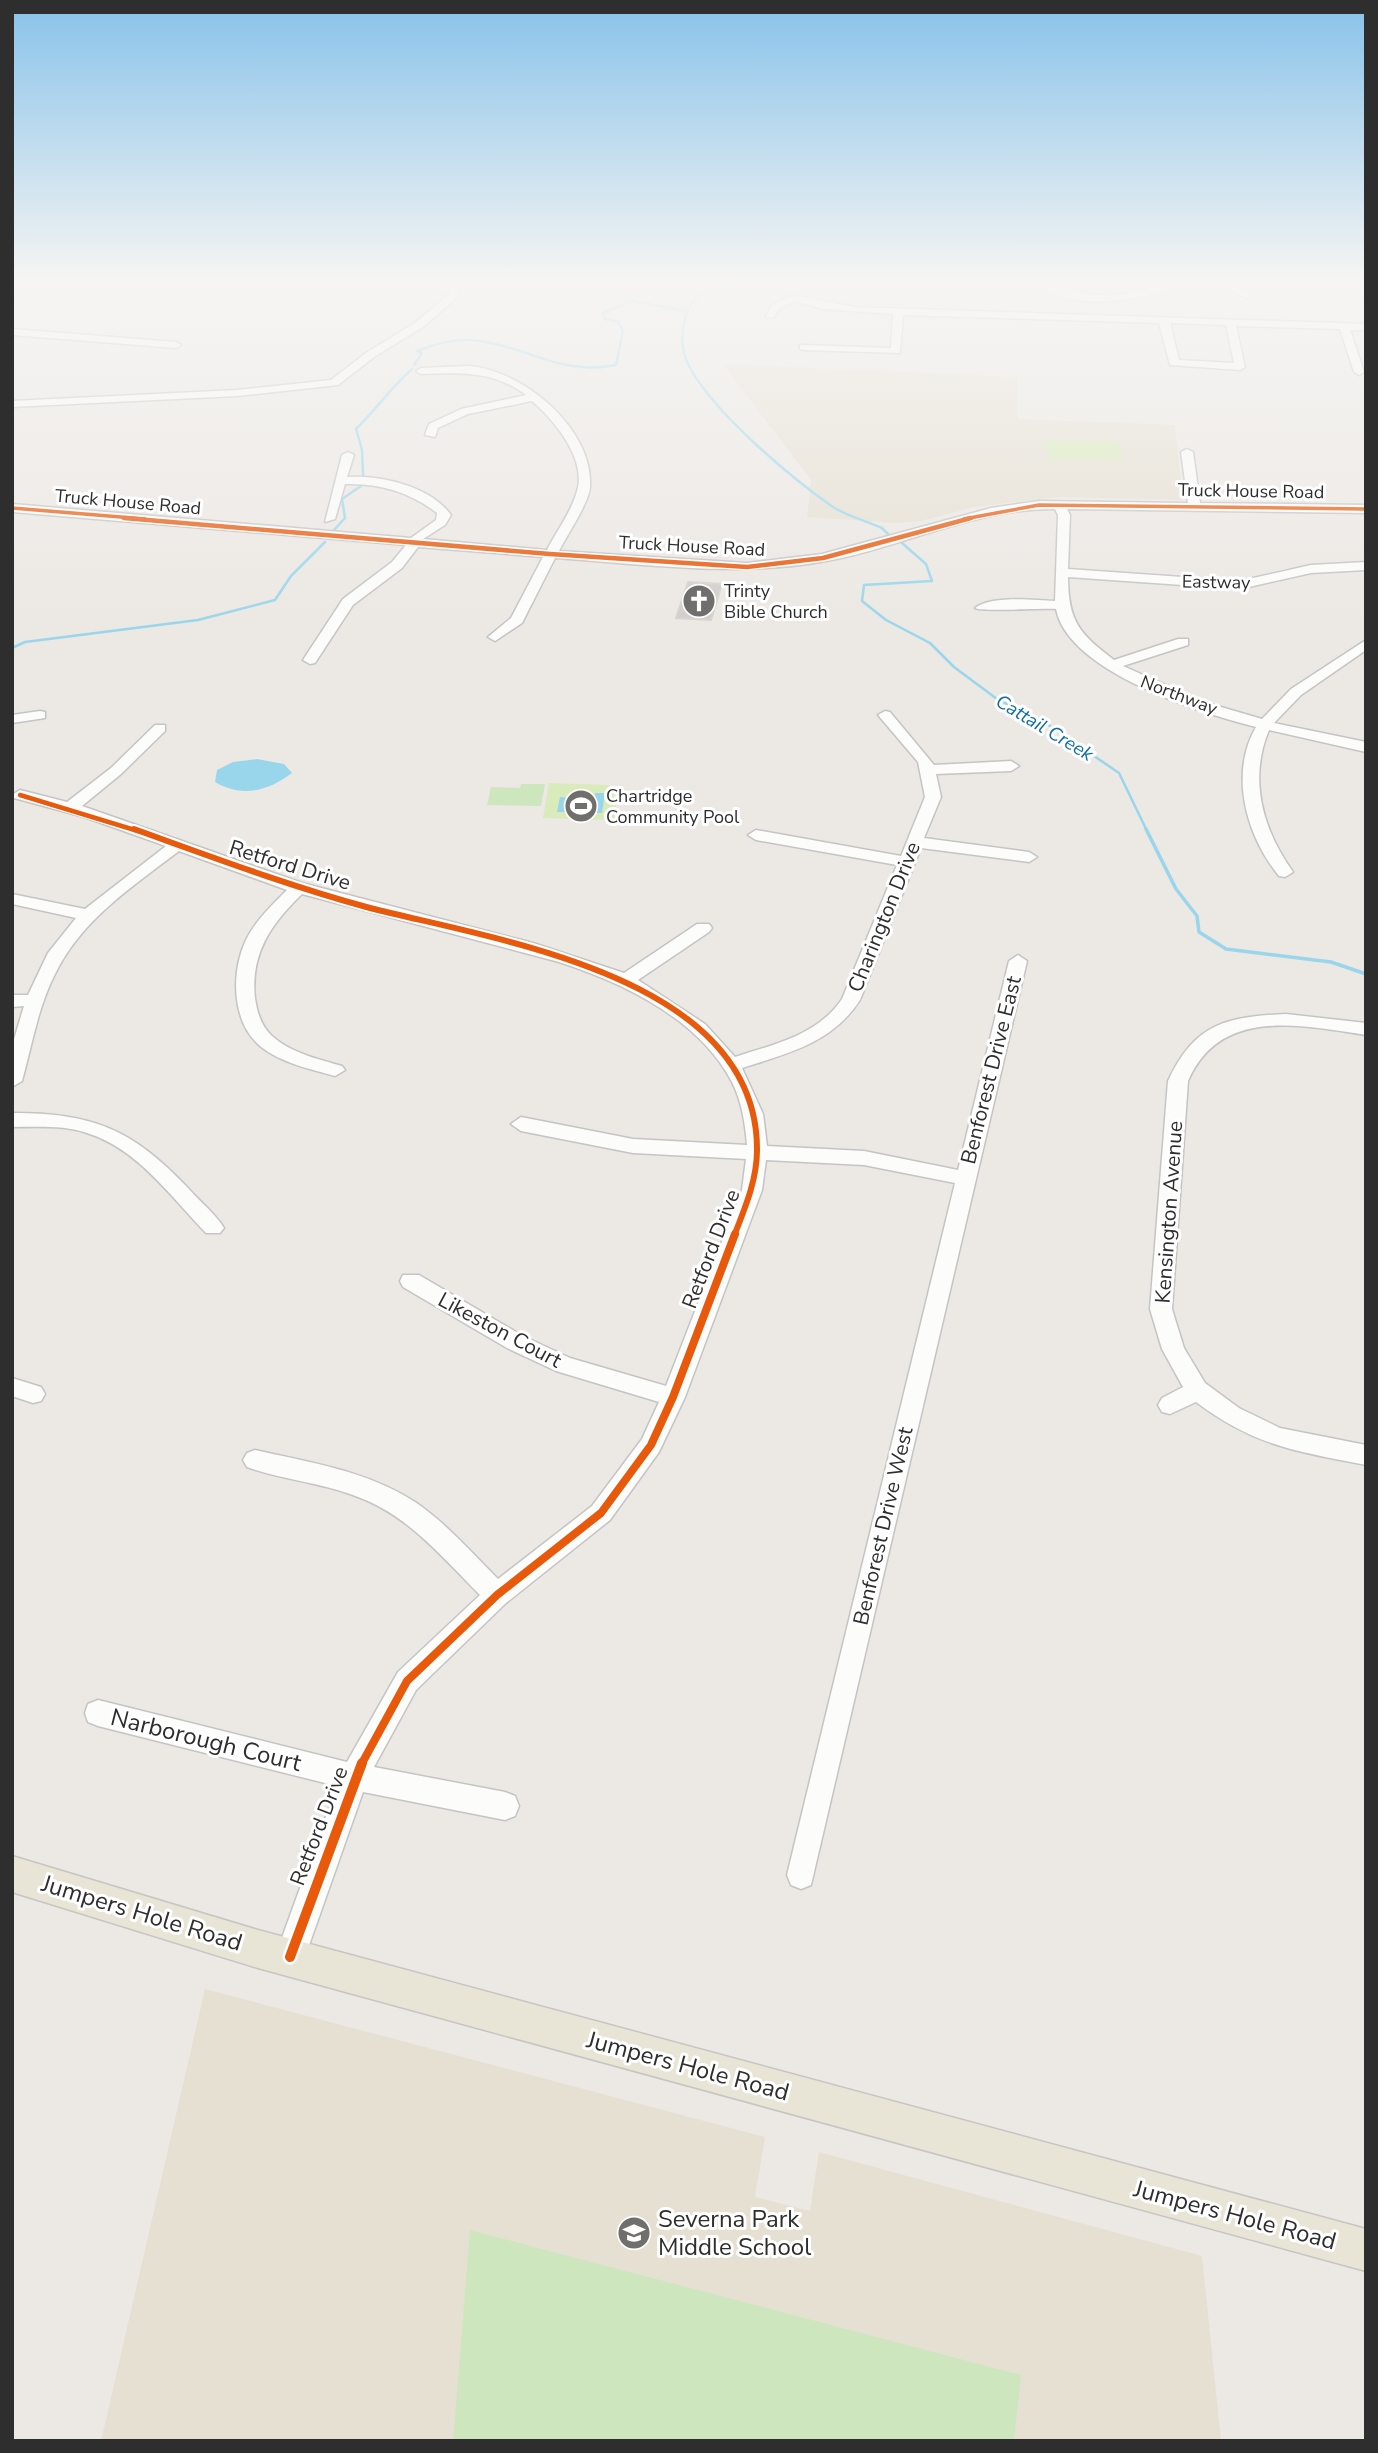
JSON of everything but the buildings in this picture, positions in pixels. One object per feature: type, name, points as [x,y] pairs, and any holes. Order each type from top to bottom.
[{"type":"main road","name":"Jumpers Hole Road","points":[[12,1874],[289,1957],[1366,2250]]},
{"type":"street","points":[[12,404],[210,394]]},
{"type":"street","points":[[495,637],[517,620],[584,490],[584,471],[559,420],[530,394]]},
{"type":"street","points":[[431,435],[433,426],[454,415],[534,397]]},
{"type":"street","points":[[1187,452],[1194,506]]},
{"type":"street","points":[[329,519],[348,455]]},
{"type":"street","points":[[310,660],[348,602],[397,565],[413,543],[444,519],[442,509],[386,484],[340,481]]},
{"type":"street","points":[[982,608],[1016,603],[1061,605],[1064,515],[1059,504]]},
{"type":"street","name":"Truck House Road","points":[[12,508],[550,554],[764,566],[823,558],[1011,508],[1059,504],[1366,509]]},
{"type":"street","name":"Eastway","points":[[1064,573],[1240,585],[1311,569],[1366,566]]},
{"type":"street","name":"Northway","points":[[1061,605],[1068,625],[1077,637],[1112,665],[1167,694],[1314,737],[1366,747]]},
{"type":"street","points":[[1112,665],[1183,642]]},
{"type":"street","points":[[1285,872],[1266,847],[1248,777],[1249,753],[1263,723],[1276,708],[1366,644]]},
{"type":"street","points":[[12,719],[40,715]]},
{"type":"street","points":[[885,715],[912,744],[929,770],[1011,766]]},
{"type":"street","points":[[72,806],[116,771],[160,728]]},
{"type":"street","name":"Charington Drive","points":[[732,1065],[811,1037],[846,1010],[933,797],[929,770]]},
{"type":"street","name":"Retford Drive","points":[[20,795],[72,806],[175,847],[299,888],[554,954],[626,980],[698,1029],[732,1065],[754,1109],[759,1152],[752,1190],[673,1397],[651,1445],[627,1482],[601,1513],[497,1595],[407,1681],[354,1777],[289,1957]]},
{"type":"street","points":[[756,835],[906,862]]},
{"type":"street","points":[[914,842],[1029,857]]},
{"type":"street","points":[[12,1080],[36,1000],[57,952],[87,915],[175,847]]},
{"type":"street","points":[[299,888],[254,940],[250,954],[247,1011],[256,1031],[281,1051],[334,1070]]},
{"type":"street","points":[[12,899],[87,915]]},
{"type":"street","points":[[626,980],[703,928]]},
{"type":"street","name":"Benforest Drive East","points":[[964,1178],[1018,961]]},
{"type":"street","points":[[12,1001],[36,1000]]},
{"type":"street","name":"Kensington Avenue","points":[[1366,1029],[1292,1021],[1238,1025],[1208,1039],[1182,1068],[1161,1309],[1173,1349],[1197,1390],[1231,1415],[1276,1437],[1366,1455]]},
{"type":"street","points":[[12,1120],[66,1122],[101,1129],[116,1136],[138,1153],[213,1228]]},
{"type":"street","points":[[521,1124],[633,1146],[864,1158],[964,1178]]},
{"type":"street","name":"Benforest Drive West","points":[[801,1875],[964,1178]]},
{"type":"street","name":"Likeston Court","points":[[411,1281],[515,1342],[564,1365],[673,1397]]},
{"type":"street","points":[[1170,1405],[1197,1390]]},
{"type":"street","points":[[256,1460],[354,1483],[390,1499],[418,1517],[497,1595]]},
{"type":"street","name":"Narborough Court","points":[[98,1713],[354,1777],[505,1805]]},
{"type":"shaded area","points":[[746,394],[1017,394],[1017,419],[1175,425],[1183,500],[1059,497],[974,507],[921,521],[897,523],[807,517],[811,480]]},
{"type":"shaded area","name":"Severna Park Middle School","points":[[205,1989],[765,2137],[755,2197],[810,2211],[819,2152],[1202,2256],[1221,2441],[101,2441]]},
{"type":"green space","points":[[1044,440],[1117,441],[1124,460],[1049,459]]},
{"type":"green space","points":[[549,783],[608,785],[620,805],[616,805],[614,820],[543,818]]},
{"type":"green space","points":[[521,784],[545,784],[541,806],[487,805],[491,787],[520,788]]},
{"type":"green space","points":[[470,2230],[1021,2375],[1014,2441],[453,2441]]},
{"type":"water","points":[[257,759],[284,764],[292,773],[274,784],[255,790],[235,790],[215,782],[217,770],[233,762]]},
{"type":"water","name":"Chartridge Community Pool","points":[[595,793],[605,793],[602,813],[557,812],[560,797],[594,800]]},
{"type":"waterway","points":[[363,475],[362,450],[356,429],[387,394]]},
{"type":"waterway","name":"Cattail Creek","points":[[709,394],[734,423],[795,478],[833,507],[882,528],[888,534]]},
{"type":"waterway","points":[[334,530],[345,518],[342,499],[361,486]]},
{"type":"waterway","points":[[12,648],[25,642],[198,620],[275,600],[291,576],[325,542]]},
{"type":"waterway","name":"Cattail Creek","points":[[902,543],[926,564],[932,581],[864,585],[862,601],[886,620],[930,643],[954,667],[997,699],[1047,724],[1119,773],[1147,831]]},
{"type":"waterway","name":"Cattail Creek","points":[[1147,831],[1176,889],[1197,916],[1199,932],[1226,949],[1331,962],[1366,974]]},
{"type":"cycle path","points":[[12,508],[550,554],[747,567],[823,558],[991,512],[1039,505],[1366,509]]},
{"type":"cycle path","points":[[20,795],[90,814],[296,887],[527,947],[603,970],[669,1006],[698,1029],[723,1054],[742,1082],[754,1114],[757,1150],[752,1190],[673,1397],[651,1445],[601,1513],[497,1595],[407,1681],[354,1777],[290,1957]]},
{"type":"place","name":"Trinty Bible Church","points":[[699,601]]},
{"type":"place","name":"Chartridge Community Pool","points":[[581,806]]},
{"type":"place","name":"Severna Park Middle School","points":[[634,2233]]}]
